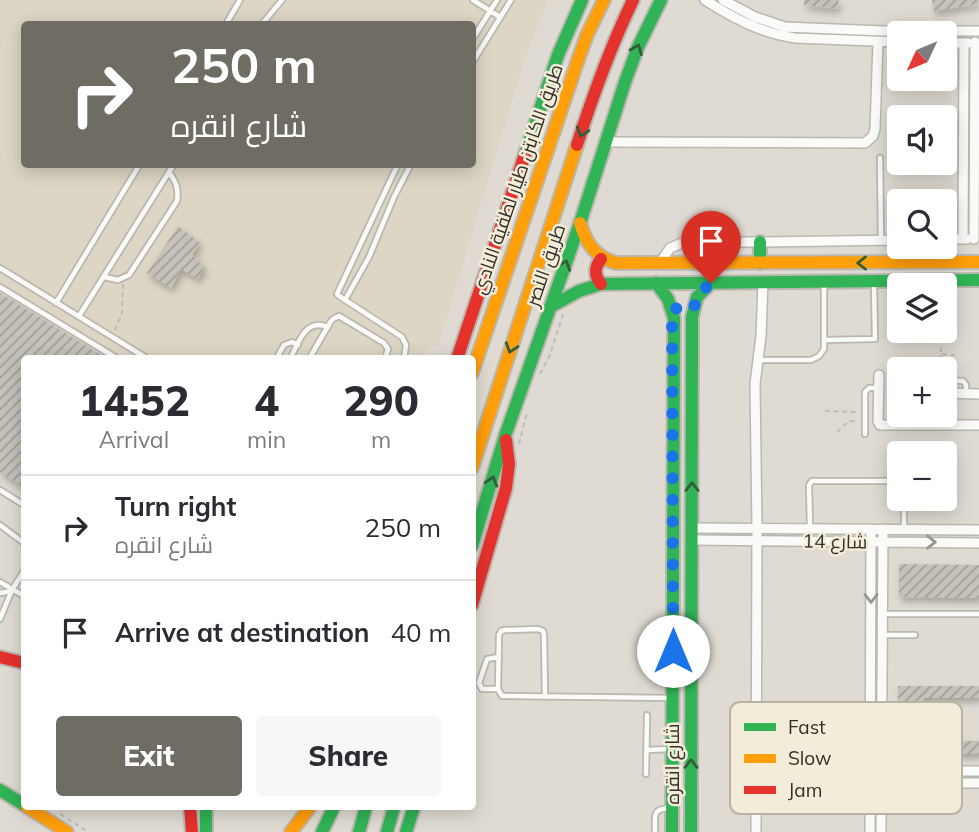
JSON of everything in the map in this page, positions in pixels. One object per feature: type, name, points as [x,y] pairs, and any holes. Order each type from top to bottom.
[{"type":"main road","name":"طريق الكابتن طيار لطفية النادي","points":[[458,355],[558,55],[582,0]]},
{"type":"main road","name":"طريق الكابتن طيار لطفية النادي","points":[[476,361],[587,34],[604,0]]},
{"type":"main road","name":"طريق النصر","points":[[476,456],[598,80],[633,0]]},
{"type":"main road","name":"طريق النصر","points":[[476,533],[505,436],[638,47],[661,0]]},
{"type":"main road","points":[[580,223],[588,245],[601,259],[616,264],[979,262]]},
{"type":"main road","points":[[760,242],[760,263]]},
{"type":"main road","points":[[601,259],[596,265],[595,274],[601,284]]},
{"type":"main road","points":[[550,307],[579,291],[601,284],[979,280]]},
{"type":"main road","points":[[656,283],[666,295],[672,310],[683,306],[693,309],[699,294],[711,283]]},
{"type":"main road","name":"شارع انقره","points":[[691,832],[693,309]]},
{"type":"main road","name":"شارع انقره","points":[[672,310],[672,832]]},
{"type":"main road","points":[[476,590],[506,488],[509,464],[505,436]]},
{"type":"main road","points":[[2,658],[21,655]]},
{"type":"main road","points":[[2,658],[21,662]]},
{"type":"main road","points":[[0,790],[21,803]]},
{"type":"main road","points":[[32,810],[68,832]]},
{"type":"main road","points":[[190,810],[192,832]]},
{"type":"main road","points":[[206,810],[206,832]]},
{"type":"main road","points":[[291,832],[308,810]]},
{"type":"main road","points":[[322,832],[333,810]]},
{"type":"main road","points":[[359,832],[365,810]]},
{"type":"main road","points":[[387,832],[393,810]]},
{"type":"main road","points":[[406,832],[413,810]]},
{"type":"street","points":[[705,0],[737,19],[779,36],[887,42]]},
{"type":"street","points":[[723,0],[755,17],[785,27],[979,32]]},
{"type":"street","points":[[606,142],[865,143],[875,129],[878,42]]},
{"type":"street","points":[[957,43],[977,42],[977,239],[957,239]]},
{"type":"street","points":[[963,239],[964,43]]},
{"type":"street","points":[[660,263],[670,248],[682,243],[887,240]]},
{"type":"street","points":[[756,702],[755,384],[764,282]]},
{"type":"street","points":[[878,375],[878,423],[887,425]]},
{"type":"street","points":[[957,394],[979,394]]},
{"type":"street","points":[[957,425],[979,425]]},
{"type":"street","name":"شارع 14","points":[[692,534],[757,529],[979,530]]},
{"type":"street","points":[[870,702],[871,529]]},
{"type":"street","points":[[883,529],[883,702]]},
{"type":"street","name":"شارع 14","points":[[692,534],[757,540],[979,543]]},
{"type":"street","points":[[756,814],[756,832]]},
{"type":"street","points":[[870,814],[870,832]]},
{"type":"street","points":[[881,814],[881,832]]},
{"type":"lane","points":[[228,21],[240,0]]},
{"type":"lane","points":[[264,21],[282,0]]},
{"type":"lane","points":[[473,0],[500,17]]},
{"type":"lane","points":[[476,34],[496,0]]},
{"type":"lane","points":[[476,56],[511,0]]},
{"type":"lane","points":[[880,158],[881,240]]},
{"type":"lane","points":[[57,303],[139,168]]},
{"type":"lane","points":[[79,316],[172,168]]},
{"type":"lane","points":[[396,168],[338,295],[402,337],[404,355]]},
{"type":"lane","points":[[345,300],[369,257],[409,168]]},
{"type":"lane","points":[[104,277],[124,278],[133,270],[177,201],[177,185],[169,172]]},
{"type":"lane","points":[[0,268],[142,355]]},
{"type":"lane","points":[[824,340],[875,338],[874,281]]},
{"type":"lane","points":[[757,360],[814,359],[822,352],[824,282]]},
{"type":"lane","points":[[0,287],[111,355]]},
{"type":"lane","points":[[312,355],[333,318],[339,316],[387,345],[387,355]]},
{"type":"lane","points":[[292,355],[306,330],[313,325],[328,327]]},
{"type":"lane","points":[[278,355],[284,345],[292,342],[298,345]]},
{"type":"lane","points":[[957,381],[963,381],[966,385],[966,394]]},
{"type":"lane","points":[[865,434],[866,390],[878,387]]},
{"type":"lane","points":[[810,529],[809,485],[812,481],[887,481]]},
{"type":"lane","points":[[0,490],[21,503]]},
{"type":"lane","points":[[904,511],[904,530]]},
{"type":"lane","points":[[0,525],[21,541]]},
{"type":"lane","points":[[0,619],[21,576]]},
{"type":"lane","points":[[0,582],[21,594]]},
{"type":"lane","points":[[0,593],[12,590]]},
{"type":"lane","points":[[883,614],[979,614]]},
{"type":"lane","points":[[545,696],[543,631],[503,630],[499,635],[498,689],[499,694],[504,696],[673,698]]},
{"type":"lane","points":[[883,635],[915,635]]},
{"type":"lane","points":[[643,653],[673,651]]},
{"type":"lane","points":[[498,689],[482,689],[479,683],[487,659],[499,657]]},
{"type":"lane","points":[[646,774],[647,715]]},
{"type":"lane","points":[[647,750],[673,749]]},
{"type":"lane","points":[[655,831],[657,811],[672,808]]},
{"type":"path","points":[[111,336],[120,322],[124,278]]},
{"type":"path","points":[[941,344],[941,354],[954,357]]},
{"type":"path","points":[[825,411],[865,412]]},
{"type":"path","points":[[837,432],[849,421],[865,422]]},
{"type":"path","points":[[58,813],[88,832]]},
{"type":"shaded area","points":[[0,0],[548,0],[526,55],[438,346],[428,348],[424,355],[21,355],[21,485],[0,472]]},
{"type":"building","points":[[804,0],[839,0],[837,9],[804,5]]},
{"type":"building","points":[[932,0],[978,0],[979,4],[934,11]]},
{"type":"building","points":[[178,226],[200,243],[192,255],[199,259],[197,262],[205,266],[198,279],[181,269],[171,288],[147,273]]},
{"type":"building","points":[[0,293],[101,355],[21,355],[21,485],[0,472]]},
{"type":"building","points":[[899,564],[979,565],[979,598],[899,597]]},
{"type":"building","points":[[898,686],[979,686],[979,698],[924,698],[924,702],[898,702]]},
{"type":"building","points":[[962,741],[979,741],[979,754],[962,754]]},
{"type":"traffic: fast","points":[[525,154],[558,55],[582,0]]},
{"type":"traffic: fast","points":[[476,533],[505,436],[580,223],[625,82],[638,47],[661,0]]},
{"type":"traffic: fast","points":[[760,242],[760,263]]},
{"type":"traffic: fast","points":[[550,307],[579,291],[601,284],[979,280]]},
{"type":"traffic: fast","points":[[656,283],[668,299],[674,318],[672,832]]},
{"type":"traffic: fast","points":[[691,832],[692,317],[697,297],[711,283]]},
{"type":"traffic: fast","points":[[0,790],[21,803]]},
{"type":"traffic: fast","points":[[206,810],[206,832]]},
{"type":"traffic: fast","points":[[322,832],[333,810]]},
{"type":"traffic: fast","points":[[359,832],[365,810]]},
{"type":"traffic: fast","points":[[387,832],[393,810]]},
{"type":"traffic: fast","points":[[406,832],[413,810]]},
{"type":"traffic: slow","points":[[476,361],[578,60],[604,0]]},
{"type":"traffic: slow","points":[[476,456],[577,145]]},
{"type":"traffic: slow","points":[[580,223],[592,248],[602,257],[616,263],[979,262]]},
{"type":"traffic: slow","points":[[32,810],[67,832]]},
{"type":"traffic: slow","points":[[291,832],[308,810]]},
{"type":"traffic: jam","points":[[577,145],[602,72],[633,0]]},
{"type":"traffic: jam","points":[[458,355],[525,154]]},
{"type":"traffic: jam","points":[[601,259],[596,272],[601,284]]},
{"type":"traffic: jam","points":[[476,591],[506,488],[509,464],[506,440]]},
{"type":"traffic: jam","points":[[0,657],[21,662]]},
{"type":"traffic: jam","points":[[190,810],[192,832]]},
{"type":"route","points":[[673,651],[672,310],[683,306],[693,309],[699,294],[711,283]]}]
